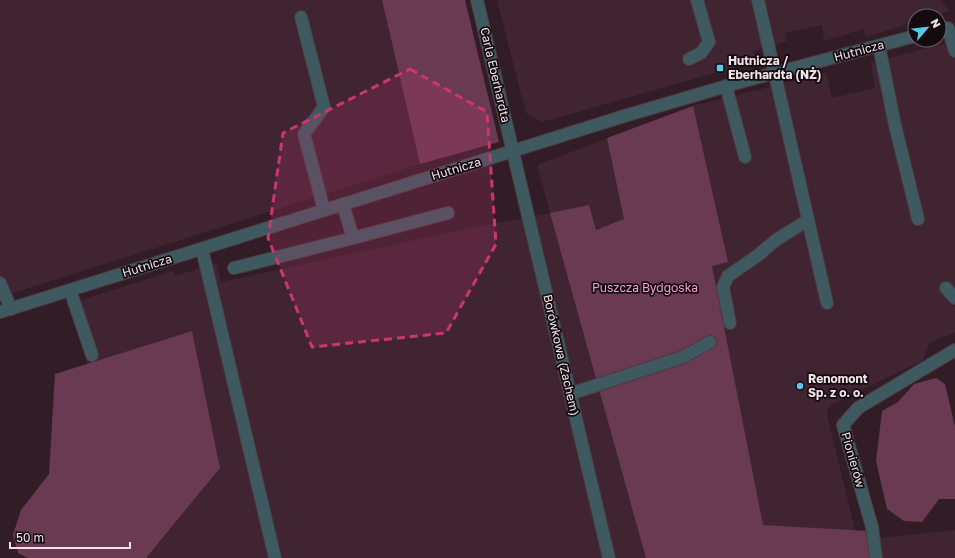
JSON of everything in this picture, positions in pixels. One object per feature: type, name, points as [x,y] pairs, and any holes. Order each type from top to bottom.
[{"type":"street","name":"Carla Eberhardta","points":[[477,0],[513,151]]},
{"type":"street","points":[[689,59],[701,53],[709,42],[697,0]]},
{"type":"street","points":[[758,0],[776,73],[827,303]]},
{"type":"street","points":[[301,17],[324,107],[304,134],[324,210]]},
{"type":"street","points":[[947,28],[955,51]]},
{"type":"street","name":"Hutnicza","points":[[5,310],[726,86],[907,38]]},
{"type":"street","points":[[879,46],[895,126],[918,219]]},
{"type":"street","points":[[726,86],[745,157]]},
{"type":"street","name":"Borówkowa (Zachem)","points":[[513,151],[609,558]]},
{"type":"street","points":[[343,204],[353,238]]},
{"type":"street","points":[[234,268],[448,213]]},
{"type":"street","points":[[730,323],[723,287],[728,276],[757,256],[776,240],[808,220]]},
{"type":"street","points":[[202,249],[275,558]]},
{"type":"street","points":[[0,284],[5,310]]},
{"type":"street","points":[[946,288],[955,298]]},
{"type":"street","points":[[70,290],[92,355]]},
{"type":"street","points":[[570,394],[683,357],[710,342]]},
{"type":"street","name":"Pionierów","points":[[876,558],[872,527],[843,425],[858,408],[955,350]]},
{"type":"highlighted area","points":[[410,69],[487,112],[496,244],[446,333],[312,347],[268,238],[283,133]]},
{"type":"shaded area","points":[[0,0],[382,0],[420,164],[0,297]]},
{"type":"shaded area","points":[[497,0],[940,0],[950,11],[947,12],[947,8],[907,8],[907,24],[865,37],[864,29],[824,41],[822,25],[785,33],[787,41],[754,51],[756,61],[542,122],[526,113]]},
{"type":"shaded area","points":[[955,41],[955,332],[929,343],[923,360],[831,405],[828,408],[827,415],[855,530],[871,558],[146,558],[220,468],[192,331],[88,365],[69,304],[173,271],[175,276],[217,263],[221,282],[466,229],[550,213],[537,165],[693,106],[826,73],[832,98],[875,88],[871,63],[928,48],[947,48],[947,43]]},
{"type":"shaded area","points":[[955,530],[955,558],[882,558],[879,538]]},
{"type":"green space","points":[[382,0],[465,0],[499,142],[420,164]]},
{"type":"green space","name":"Puszcza Bydgoska","points":[[693,106],[728,262],[712,266],[763,525],[868,531],[871,558],[646,558],[550,213],[589,205],[596,230],[624,219],[607,138]]},
{"type":"green space","points":[[192,331],[220,468],[146,558],[28,558],[18,553],[13,535],[21,510],[49,474],[55,374]]},
{"type":"green space","points":[[936,378],[945,384],[955,427],[955,499],[939,499],[922,522],[904,521],[887,509],[876,461],[882,411],[898,402],[914,384]]},
{"type":"place","name":"Hutnicza / Eberhardta (NŻ)","points":[[720,68]]},
{"type":"place","name":"Renomont Sp. z o. o.","points":[[800,386]]}]
